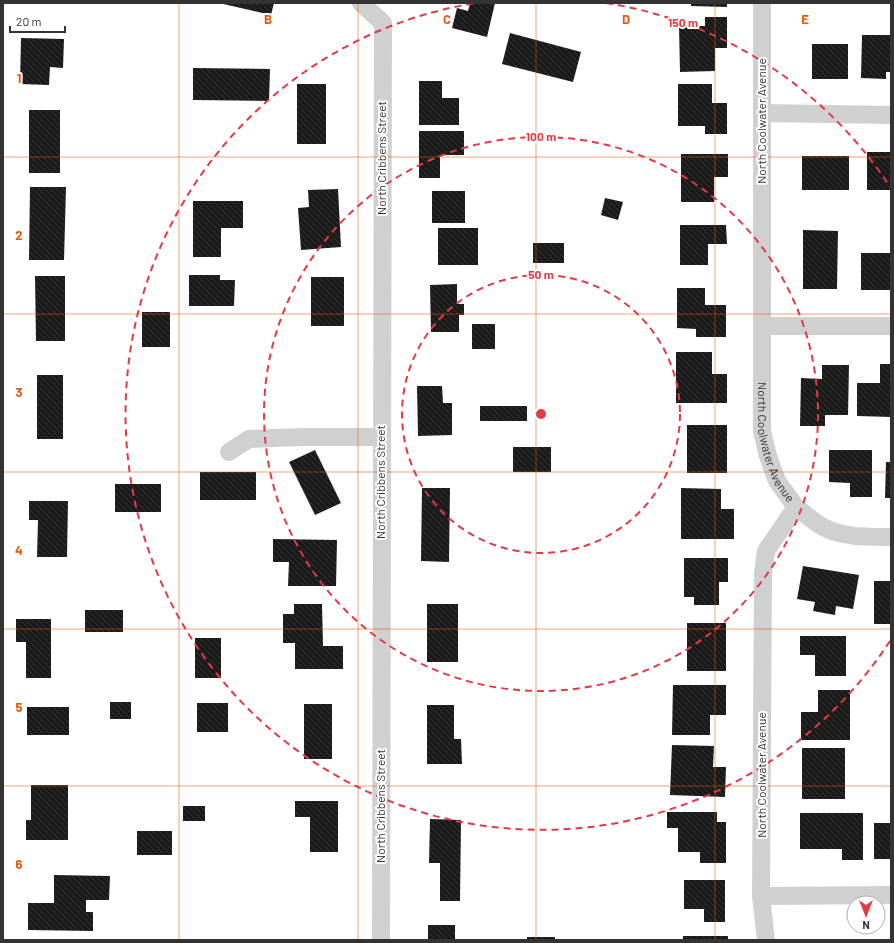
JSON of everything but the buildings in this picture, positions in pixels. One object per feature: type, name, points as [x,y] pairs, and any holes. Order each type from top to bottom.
[{"type":"street","name":"North Cribbens Street","points":[[361,3],[383,23],[381,940]]},
{"type":"street","name":"North Coolwater Avenue","points":[[762,3],[762,431],[768,456],[777,481],[796,507],[766,551],[763,573],[762,896],[766,940]]},
{"type":"street","points":[[762,113],[891,115]]},
{"type":"street","points":[[763,326],[891,326]]},
{"type":"street","points":[[229,452],[249,439],[381,437]]},
{"type":"street","points":[[796,507],[819,525],[838,533],[860,536],[891,537]]},
{"type":"street","points":[[762,896],[891,895]]}]
